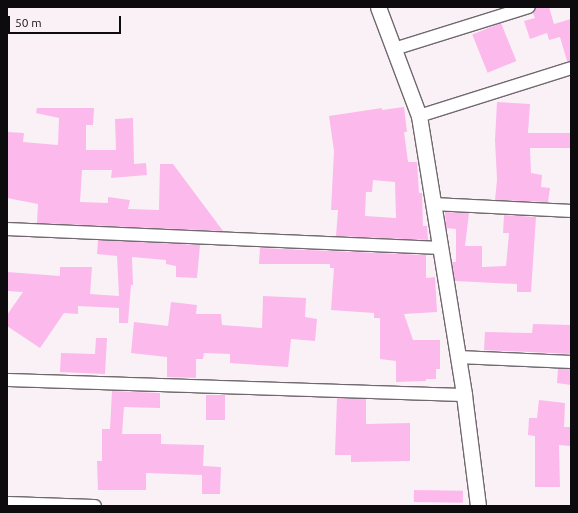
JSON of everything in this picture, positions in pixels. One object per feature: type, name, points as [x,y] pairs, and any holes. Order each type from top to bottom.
[{"type":"street","points":[[378,7],[418,116],[434,204],[464,395],[478,506]]},
{"type":"street","points":[[394,49],[529,7]]},
{"type":"street","points":[[418,116],[571,68]]},
{"type":"street","points":[[434,204],[571,211]]},
{"type":"street","points":[[7,229],[441,248]]},
{"type":"street","points":[[458,357],[571,362]]},
{"type":"street","points":[[7,380],[464,395]]},
{"type":"street","points":[[7,503],[95,506]]},
{"type":"building","points":[[549,7],[554,24],[571,19],[571,61],[567,61],[560,37],[549,40],[547,33],[530,39],[524,21],[535,18],[533,13],[536,8]]},
{"type":"building","points":[[501,23],[516,61],[488,73],[472,35]]},
{"type":"building","points":[[497,102],[530,104],[528,133],[571,133],[571,148],[530,148],[531,173],[542,175],[541,187],[550,188],[548,202],[495,200],[497,180],[495,140]]},
{"type":"building","points":[[404,107],[407,132],[404,132],[408,162],[417,162],[419,193],[422,193],[423,226],[427,226],[428,240],[336,236],[338,210],[331,210],[334,151],[329,116],[382,108],[382,110]],"holes":[[[373,180],[395,182],[396,218],[365,216],[366,192],[372,192]]]},
{"type":"building","points":[[37,108],[94,108],[93,125],[86,125],[86,150],[116,150],[115,119],[133,118],[134,164],[146,163],[147,175],[111,178],[112,170],[82,170],[80,202],[108,203],[108,197],[130,200],[128,209],[159,210],[160,164],[173,164],[223,231],[37,223],[38,204],[7,198],[7,132],[24,133],[23,142],[58,145],[59,118],[36,113]]},
{"type":"building","points":[[445,212],[469,213],[465,246],[482,246],[482,267],[506,266],[509,233],[503,233],[504,215],[536,217],[531,292],[517,292],[517,284],[455,281],[452,262],[456,262],[456,229],[446,228]]},
{"type":"building","points":[[98,240],[200,245],[197,278],[176,277],[176,266],[166,264],[166,260],[132,257],[133,285],[131,285],[128,323],[119,323],[119,308],[78,306],[78,314],[64,313],[40,348],[7,326],[7,315],[23,292],[7,291],[7,272],[60,276],[60,267],[92,267],[90,294],[119,296],[117,256],[97,254]]},
{"type":"building","points":[[260,248],[426,255],[426,278],[435,277],[437,312],[404,314],[413,340],[440,340],[440,369],[436,369],[436,379],[426,379],[426,381],[396,382],[396,361],[380,359],[380,318],[374,318],[374,313],[331,310],[334,268],[330,268],[330,264],[259,264]]},
{"type":"building","points":[[263,296],[306,298],[305,317],[317,319],[315,341],[291,339],[288,367],[230,363],[230,354],[204,353],[203,359],[196,359],[196,378],[167,377],[167,357],[131,353],[134,322],[168,326],[171,302],[197,305],[196,314],[221,314],[222,325],[262,328]]},
{"type":"building","points":[[533,324],[571,325],[571,354],[484,350],[485,332],[532,333]]},
{"type":"building","points":[[96,338],[107,338],[105,374],[60,372],[61,353],[95,354]]},
{"type":"building","points":[[558,369],[571,369],[571,385],[557,383]]},
{"type":"building","points":[[112,391],[160,393],[160,408],[124,407],[122,434],[161,434],[161,444],[204,445],[203,466],[221,467],[220,494],[202,494],[202,475],[146,473],[146,490],[98,490],[97,461],[102,461],[102,429],[110,429]]},
{"type":"building","points":[[206,395],[225,395],[225,420],[206,420]]},
{"type":"building","points":[[337,398],[366,399],[366,424],[410,423],[410,461],[351,462],[351,455],[335,455]]},
{"type":"building","points":[[539,400],[565,403],[564,427],[571,427],[571,446],[559,445],[560,487],[535,487],[535,436],[528,435],[529,418],[537,418]]},
{"type":"building","points":[[414,490],[463,491],[463,503],[414,502]]}]
